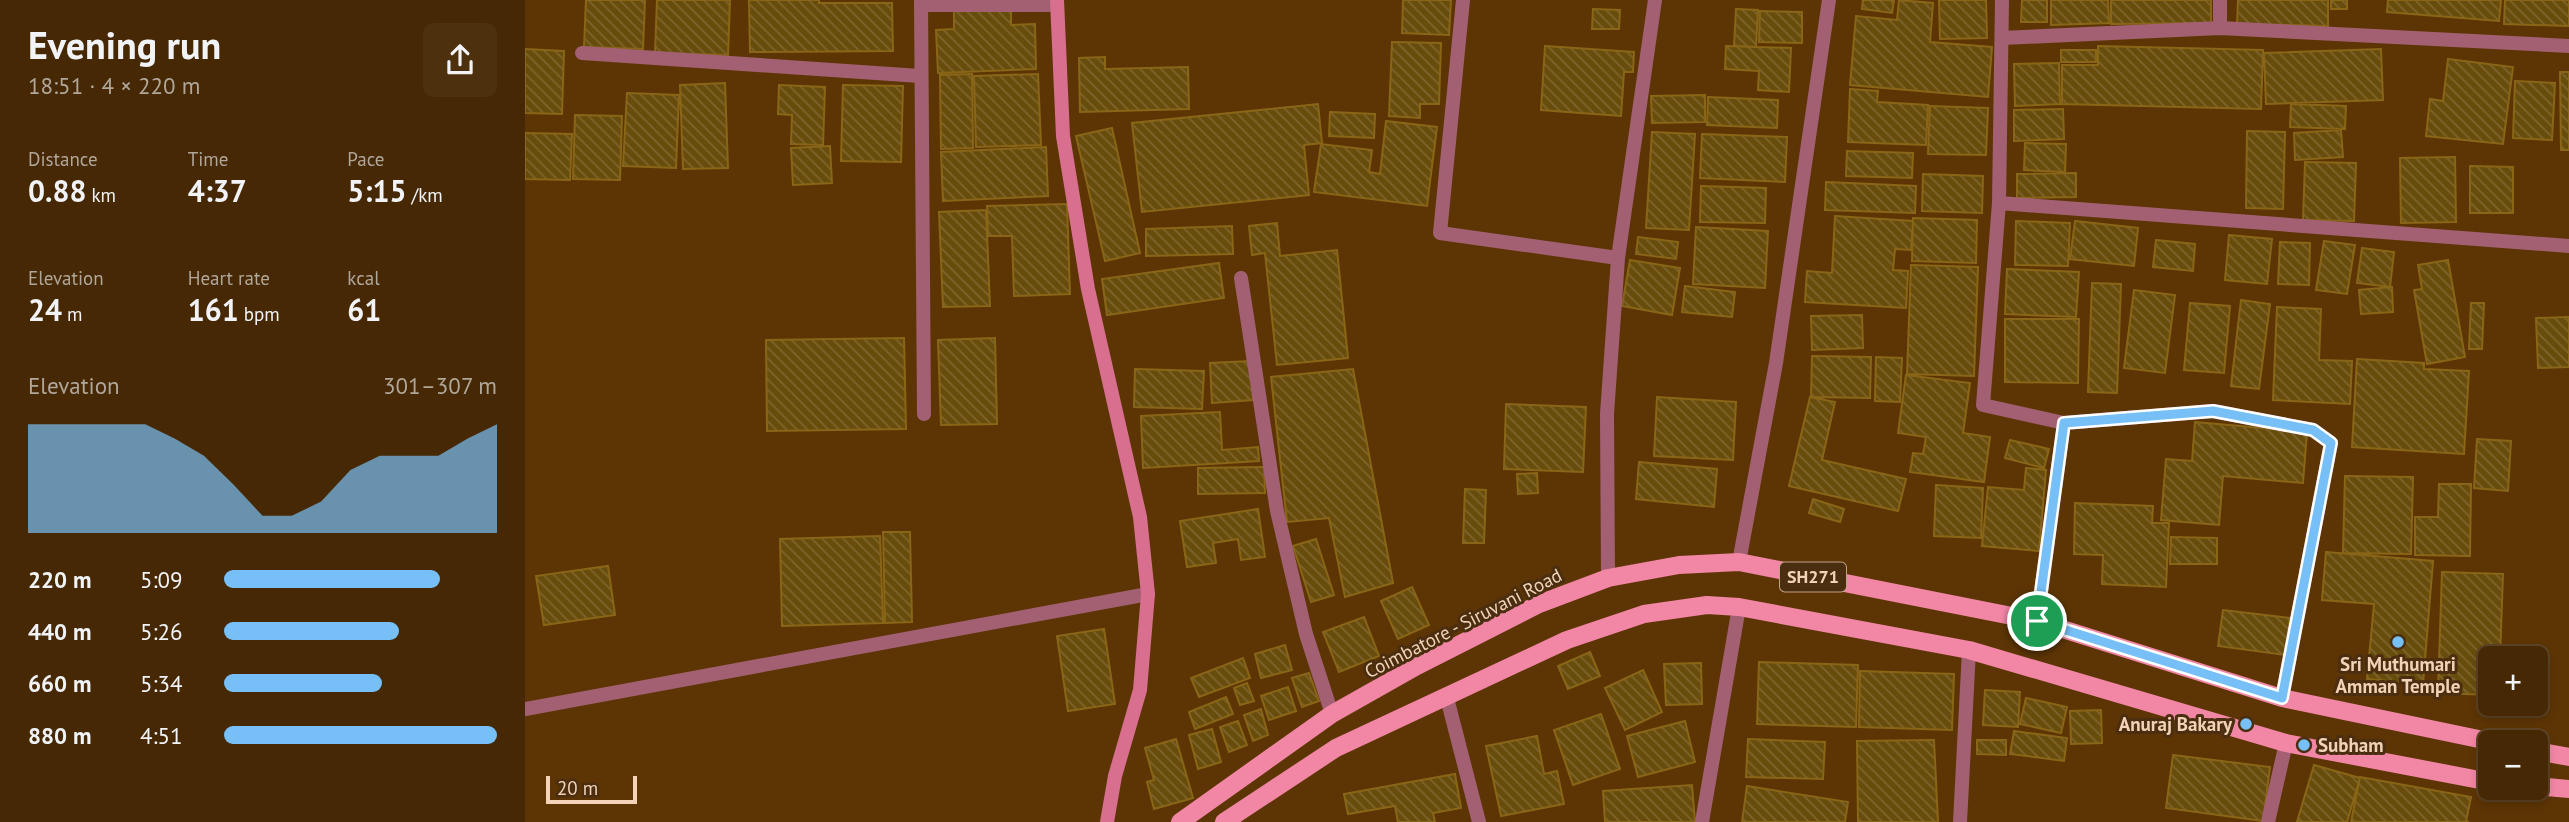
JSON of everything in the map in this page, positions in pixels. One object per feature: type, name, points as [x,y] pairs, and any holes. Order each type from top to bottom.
[{"type":"main road","name":"Coimbatore - Siruvani Road","points":[[1180,822],[1332,715],[1417,666],[1539,604],[1608,578],[1679,565],[1739,562],[2037,621],[2282,698],[2478,739]]},
{"type":"main road","points":[[1224,822],[1336,748],[1567,640],[1644,614],[1707,606],[1739,607],[1969,650],[2286,743],[2478,780]]},
{"type":"main road","points":[[2548,753],[2569,757]]},
{"type":"main road","points":[[2548,787],[2569,789]]},
{"type":"street","points":[[1463,0],[1440,233],[1618,258]]},
{"type":"street","points":[[1608,578],[1607,414],[1618,258],[1655,0]]},
{"type":"street","points":[[1739,562],[1776,363],[1829,0]]},
{"type":"street","points":[[2002,0],[1999,203],[1983,405],[2064,423],[2213,411],[2313,430],[2331,443],[2282,698]]},
{"type":"street","points":[[2220,0],[2220,28]]},
{"type":"street","points":[[924,414],[921,2],[1057,2],[1063,136],[1088,289],[1140,517],[1148,594],[1140,690],[1115,776],[1107,822]]},
{"type":"street","points":[[2002,38],[2220,28],[2569,46]]},
{"type":"street","points":[[582,53],[920,76]]},
{"type":"street","points":[[1999,203],[2569,246]]},
{"type":"street","points":[[1241,278],[1277,511],[1306,634],[1332,715]]},
{"type":"street","points":[[2037,621],[2064,423]]},
{"type":"street","points":[[525,709],[1148,594]]},
{"type":"street","points":[[1702,822],[1739,607]]},
{"type":"street","points":[[1960,822],[1969,650]]},
{"type":"street","points":[[1447,698],[1479,822]]},
{"type":"street","points":[[2268,822],[2286,743]]},
{"type":"building","points":[[586,0],[645,0],[643,49],[584,47]]},
{"type":"building","points":[[657,0],[730,0],[728,55],[655,53]]},
{"type":"building","points":[[749,0],[892,3],[893,51],[750,52]]},
{"type":"building","points":[[1403,0],[1451,0],[1449,35],[1402,33]]},
{"type":"building","points":[[1863,0],[1894,0],[1892,13],[1862,9]]},
{"type":"building","points":[[1899,0],[1933,3],[1930,42],[1992,47],[1988,97],[1850,85],[1856,16],[1897,20]]},
{"type":"building","points":[[1939,0],[1986,0],[1987,38],[1940,39]]},
{"type":"building","points":[[2022,0],[2047,0],[2047,22],[2021,22]]},
{"type":"building","points":[[2051,0],[2108,0],[2109,23],[2051,25]]},
{"type":"building","points":[[2111,0],[2211,0],[2211,23],[2111,24]]},
{"type":"building","points":[[2238,0],[2328,0],[2328,26],[2237,24]]},
{"type":"building","points":[[2331,0],[2347,0],[2347,9],[2331,9]]},
{"type":"building","points":[[2388,0],[2501,0],[2499,21],[2387,12]]},
{"type":"building","points":[[2505,0],[2569,0],[2569,26],[2504,24]]},
{"type":"building","points":[[1011,8],[1011,25],[1035,24],[1036,69],[938,73],[936,30],[954,29],[954,10]]},
{"type":"building","points":[[1593,9],[1620,10],[1619,29],[1592,29]]},
{"type":"building","points":[[1736,9],[1758,10],[1756,47],[1734,46]]},
{"type":"building","points":[[1760,11],[1802,12],[1802,43],[1759,42]]},
{"type":"building","points":[[1392,42],[1441,43],[1439,104],[1420,104],[1420,118],[1389,116]]},
{"type":"building","points":[[1545,46],[1634,52],[1633,72],[1624,72],[1621,116],[1541,110]]},
{"type":"building","points":[[1726,46],[1791,48],[1789,92],[1758,90],[1759,71],[1725,69]]},
{"type":"building","points":[[2098,46],[2263,50],[2261,109],[2062,104],[2062,65],[2098,65]]},
{"type":"building","points":[[525,49],[564,51],[562,114],[525,113]]},
{"type":"building","points":[[2381,49],[2383,100],[2266,104],[2264,53]]},
{"type":"building","points":[[2061,50],[2096,50],[2096,62],[2061,62]]},
{"type":"building","points":[[1105,57],[1105,69],[1188,67],[1189,109],[1080,112],[1079,58]]},
{"type":"building","points":[[2448,59],[2513,67],[2503,144],[2426,136],[2430,99],[2443,101]]},
{"type":"building","points":[[2059,63],[2060,104],[2015,106],[2014,64]]},
{"type":"building","points":[[2560,72],[2569,72],[2569,150],[2561,150]]},
{"type":"building","points":[[972,74],[973,148],[941,149],[940,75]]},
{"type":"building","points":[[1038,74],[1041,145],[976,147],[974,76]]},
{"type":"building","points":[[2515,81],[2555,83],[2552,140],[2513,138]]},
{"type":"building","points":[[725,83],[728,168],[683,169],[680,85]]},
{"type":"building","points":[[779,85],[825,87],[823,145],[791,144],[792,115],[778,114]]},
{"type":"building","points":[[843,85],[903,86],[901,162],[841,161]]},
{"type":"building","points":[[1850,89],[1878,91],[1877,102],[1928,105],[1926,145],[1848,142]]},
{"type":"building","points":[[627,93],[679,95],[676,168],[623,166]]},
{"type":"building","points":[[1705,95],[1705,122],[1652,123],[1651,96]]},
{"type":"building","points":[[1708,97],[1778,100],[1777,128],[1707,125]]},
{"type":"building","points":[[1318,104],[1322,143],[1304,145],[1309,195],[1142,212],[1132,123]]},
{"type":"building","points":[[2291,104],[2346,106],[2345,129],[2290,127]]},
{"type":"building","points":[[1930,106],[1988,108],[1986,155],[1928,154]]},
{"type":"building","points":[[2063,109],[2064,139],[2014,141],[2014,110]]},
{"type":"building","points":[[1330,112],[1375,114],[1374,138],[1329,136]]},
{"type":"building","points":[[575,115],[622,116],[620,180],[573,179]]},
{"type":"building","points":[[1386,121],[1437,127],[1427,206],[1314,192],[1321,144],[1372,150],[1369,172],[1380,174]]},
{"type":"building","points":[[1112,128],[1140,253],[1105,261],[1076,136]]},
{"type":"building","points":[[2341,130],[2343,157],[2295,160],[2294,133]]},
{"type":"building","points":[[2247,131],[2285,132],[2283,209],[2246,208]]},
{"type":"building","points":[[1652,132],[1695,134],[1689,230],[1646,228]]},
{"type":"building","points":[[525,133],[572,134],[570,180],[525,179]]},
{"type":"building","points":[[1702,134],[1787,137],[1785,182],[1700,178]]},
{"type":"building","points":[[2025,143],[2066,144],[2065,172],[2024,170]]},
{"type":"building","points":[[830,146],[832,183],[793,185],[791,148]]},
{"type":"building","points":[[1046,147],[1048,196],[943,201],[941,152]]},
{"type":"building","points":[[1847,151],[1913,153],[1912,178],[1846,176]]},
{"type":"building","points":[[2455,157],[2456,222],[2401,223],[2400,158]]},
{"type":"building","points":[[2305,162],[2356,163],[2354,221],[2303,220]]},
{"type":"building","points":[[2470,166],[2513,167],[2513,213],[2470,213]]},
{"type":"building","points":[[2076,173],[2076,197],[2017,198],[2017,174]]},
{"type":"building","points":[[1923,174],[1983,176],[1982,213],[1922,211]]},
{"type":"building","points":[[1826,182],[1916,186],[1915,213],[1825,210]]},
{"type":"building","points":[[1701,186],[1766,188],[1765,223],[1700,222]]},
{"type":"building","points":[[1067,204],[1070,294],[1014,296],[1012,236],[988,236],[987,206]]},
{"type":"building","points":[[986,210],[990,306],[943,307],[939,212]]},
{"type":"building","points":[[1835,216],[1913,221],[1911,250],[1895,249],[1893,270],[1908,271],[1906,308],[1805,302],[1807,271],[1832,273]]},
{"type":"building","points":[[1913,218],[1977,220],[1976,263],[1912,261]]},
{"type":"building","points":[[2016,221],[2070,223],[2068,266],[2015,265]]},
{"type":"building","points":[[2075,221],[2138,228],[2134,266],[2070,259]]},
{"type":"building","points":[[1277,223],[1280,256],[1337,250],[1348,358],[1277,365],[1265,253],[1252,255],[1249,226]]},
{"type":"building","points":[[1232,226],[1233,254],[1146,256],[1146,229]]},
{"type":"building","points":[[1696,227],[1768,231],[1765,288],[1693,284]]},
{"type":"building","points":[[2229,235],[2272,239],[2267,284],[2225,280]]},
{"type":"building","points":[[1638,237],[1678,242],[1676,259],[1636,254]]},
{"type":"building","points":[[2156,240],[2195,244],[2193,271],[2153,267]]},
{"type":"building","points":[[2324,241],[2355,245],[2347,294],[2316,290]]},
{"type":"building","points":[[2280,242],[2310,243],[2309,285],[2278,284]]},
{"type":"building","points":[[2362,248],[2394,252],[2390,287],[2357,283]]},
{"type":"building","points":[[1630,260],[1680,268],[1672,315],[1622,306]]},
{"type":"building","points":[[2448,260],[2465,357],[2427,364],[2414,290],[2422,289],[2418,265]]},
{"type":"building","points":[[1219,263],[1224,298],[1107,315],[1102,279]]},
{"type":"building","points":[[1911,265],[1978,267],[1974,376],[1907,374]]},
{"type":"building","points":[[2007,269],[2079,272],[2076,317],[2005,314]]},
{"type":"building","points":[[2092,283],[2121,284],[2117,393],[2088,392]]},
{"type":"building","points":[[1685,286],[1735,292],[1732,317],[1682,312]]},
{"type":"building","points":[[2392,287],[2393,312],[2361,314],[2359,290]]},
{"type":"building","points":[[2134,290],[2175,295],[2165,373],[2124,368]]},
{"type":"building","points":[[2241,300],[2270,304],[2259,389],[2231,386]]},
{"type":"building","points":[[2190,303],[2230,306],[2224,373],[2184,370]]},
{"type":"building","points":[[2471,303],[2484,303],[2482,349],[2469,349]]},
{"type":"building","points":[[2277,307],[2321,309],[2319,360],[2352,361],[2350,404],[2273,400]]},
{"type":"building","points":[[1862,315],[1863,348],[1812,350],[1811,316]]},
{"type":"building","points":[[2569,317],[2569,367],[2538,368],[2536,318]]},
{"type":"building","points":[[2005,319],[2079,319],[2078,383],[2005,382]]},
{"type":"building","points":[[904,338],[906,429],[767,431],[766,340]]},
{"type":"building","points":[[995,338],[997,424],[941,425],[938,340]]},
{"type":"building","points":[[1812,356],[1871,357],[1870,398],[1811,397]]},
{"type":"building","points":[[1876,357],[1902,358],[1900,402],[1875,401]]},
{"type":"building","points":[[2357,359],[2424,363],[2424,369],[2469,371],[2464,454],[2352,447]]},
{"type":"building","points":[[1251,361],[1253,400],[1212,403],[1210,363]]},
{"type":"building","points":[[1135,369],[1204,371],[1202,409],[1134,407]]},
{"type":"building","points":[[1353,369],[1393,583],[1345,597],[1329,518],[1287,522],[1271,377]]},
{"type":"building","points":[[1906,375],[1970,383],[1963,433],[1990,437],[1984,482],[1910,472],[1913,453],[1923,454],[1926,437],[1898,433]]},
{"type":"building","points":[[1657,397],[1736,402],[1733,460],[1654,456]]},
{"type":"building","points":[[1810,397],[1835,402],[1822,460],[1906,479],[1898,511],[1789,486]]},
{"type":"building","points":[[1506,404],[1586,407],[1583,472],[1504,469]]},
{"type":"building","points":[[1220,412],[1222,450],[1258,447],[1259,461],[1143,468],[1141,416]]},
{"type":"building","points":[[2195,422],[2307,432],[2303,483],[2223,476],[2219,525],[2161,520],[2166,459],[2192,461]]},
{"type":"building","points":[[2477,439],[2511,441],[2508,491],[2474,488]]},
{"type":"building","points":[[2010,440],[2049,449],[2044,468],[2005,458]]},
{"type":"building","points":[[1639,462],[1717,469],[1714,507],[1636,499]]},
{"type":"building","points":[[1264,467],[1265,493],[1198,494],[1198,468]]},
{"type":"building","points":[[2026,468],[2046,470],[2039,551],[1982,546],[1988,487],[2024,490]]},
{"type":"building","points":[[1537,473],[1538,493],[1518,494],[1517,474]]},
{"type":"building","points":[[2345,476],[2413,477],[2411,554],[2343,553]]},
{"type":"building","points":[[2439,484],[2471,484],[2470,556],[2415,555],[2415,517],[2438,517]]},
{"type":"building","points":[[1936,485],[1983,488],[1981,538],[1934,536]]},
{"type":"building","points":[[1465,489],[1486,490],[1484,543],[1463,543]]},
{"type":"building","points":[[1813,499],[1844,509],[1840,522],[1809,513]]},
{"type":"building","points":[[2075,503],[2153,506],[2152,523],[2169,523],[2166,587],[2102,584],[2103,555],[2074,554]]},
{"type":"building","points":[[1258,509],[1265,557],[1241,560],[1238,539],[1213,543],[1216,563],[1187,567],[1180,521]]},
{"type":"building","points":[[883,532],[910,532],[912,622],[885,623]]},
{"type":"building","points":[[880,536],[883,623],[782,626],[780,539]]},
{"type":"building","points":[[2171,537],[2217,538],[2217,564],[2170,564]]},
{"type":"building","points":[[1316,539],[1334,595],[1311,602],[1293,546]]},
{"type":"building","name":"Sri Muthumari Amman Temple","points":[[2326,552],[2433,561],[2423,684],[2367,679],[2374,604],[2322,600]]},
{"type":"building","points":[[608,566],[615,615],[544,625],[536,576]]},
{"type":"building","points":[[2442,572],[2503,574],[2500,646],[2478,646],[2478,695],[2438,693]]},
{"type":"building","points":[[1412,587],[1429,625],[1398,639],[1381,601]]},
{"type":"building","points":[[2223,610],[2290,618],[2285,655],[2218,646]]},
{"type":"building","points":[[1364,617],[1379,656],[1339,672],[1323,632]]},
{"type":"building","points":[[1104,629],[1115,704],[1068,711],[1057,636]]},
{"type":"building","points":[[1285,645],[1292,670],[1261,678],[1255,654]]},
{"type":"building","points":[[1590,652],[1600,676],[1568,689],[1558,666]]},
{"type":"building","points":[[1243,658],[1250,678],[1199,697],[1191,678]]},
{"type":"building","points":[[1759,662],[1858,665],[1856,727],[1757,724]]},
{"type":"building","points":[[1701,663],[1702,704],[1666,705],[1664,664]]},
{"type":"building","points":[[1643,670],[1662,712],[1625,730],[1605,688]]},
{"type":"building","points":[[1860,671],[1954,674],[1952,730],[1859,727]]},
{"type":"building","points":[[1309,673],[1319,701],[1302,707],[1292,678]]},
{"type":"building","points":[[1247,683],[1254,701],[1240,705],[1234,688]]},
{"type":"building","points":[[1288,687],[1296,711],[1269,720],[1261,696]]},
{"type":"building","points":[[1985,690],[2020,692],[2018,727],[1983,725]]},
{"type":"building","points":[[1226,697],[1233,714],[1195,729],[1189,712]]},
{"type":"building","points":[[2026,698],[2067,707],[2061,733],[2020,724]]},
{"type":"building","points":[[1261,709],[1268,735],[1253,741],[1244,715]]},
{"type":"building","points":[[2101,710],[2102,743],[2071,744],[2070,711]]},
{"type":"building","points":[[1601,714],[1620,769],[1573,785],[1554,730]]},
{"type":"building","points":[[1238,721],[1247,745],[1229,752],[1220,727]]},
{"type":"building","points":[[1685,721],[1695,762],[1638,777],[1627,736]]},
{"type":"building","points":[[1212,729],[1221,762],[1198,769],[1189,735]]},
{"type":"building","points":[[2014,731],[2067,738],[2064,761],[2010,754]]},
{"type":"building","points":[[1537,736],[1544,774],[1557,771],[1564,804],[1501,816],[1486,746]]},
{"type":"building","points":[[1176,739],[1193,798],[1154,809],[1147,782],[1154,780],[1145,748]]},
{"type":"building","points":[[1748,739],[1825,742],[1823,779],[1746,777]]},
{"type":"building","points":[[1934,740],[1938,822],[1858,822],[1857,741]]},
{"type":"building","points":[[1977,740],[2006,740],[2006,755],[1977,754]]},
{"type":"building","points":[[2173,755],[2270,767],[2263,821],[2166,808]]},
{"type":"building","points":[[2314,765],[2360,778],[2347,822],[2297,822]]},
{"type":"building","points":[[1455,774],[1461,808],[1433,813],[1435,822],[1398,822],[1395,806],[1348,814],[1344,794]]},
{"type":"building","points":[[2360,777],[2471,797],[2466,821],[2469,822],[2351,822]]},
{"type":"building","points":[[1692,785],[1695,822],[1605,822],[1603,791]]},
{"type":"building","points":[[1747,786],[1848,802],[1845,822],[1742,822]]},
{"type":"place","name":"Sri Muthumari Amman Temple","points":[[2398,642]]},
{"type":"place","name":"Anuraj Bakary","points":[[2246,724]]},
{"type":"place","name":"Subham","points":[[2304,745]]},
{"type":"route","points":[[2213,411],[2313,430],[2331,443],[2282,698],[2037,621],[2064,423],[2213,411]]}]
